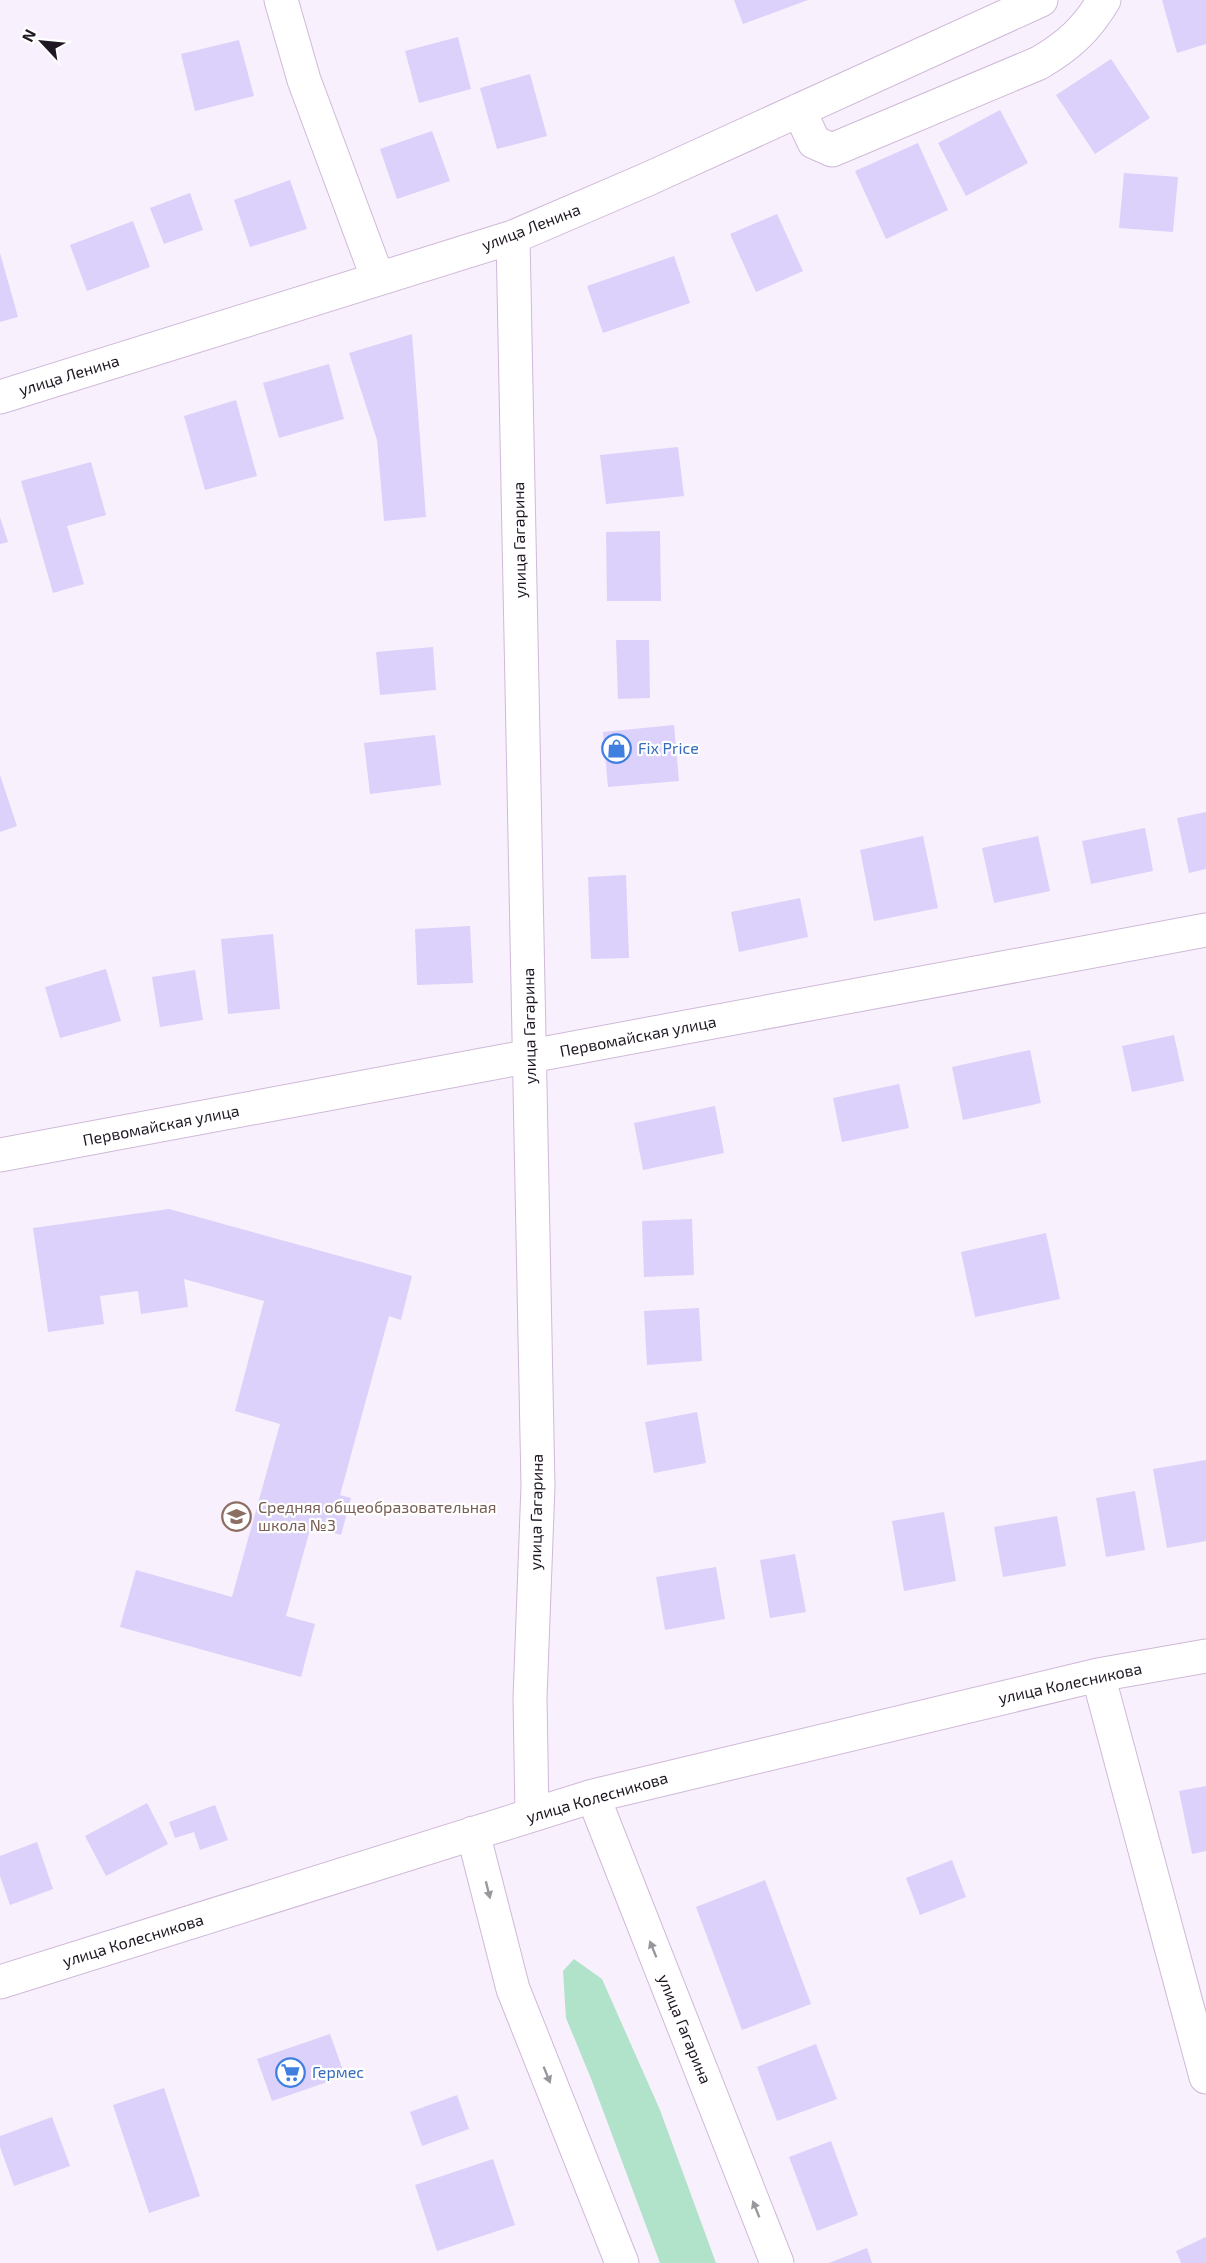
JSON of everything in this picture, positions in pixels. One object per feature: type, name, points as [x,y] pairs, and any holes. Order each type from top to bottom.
[{"type":"street","points":[[281,0],[304,80],[378,279]]},
{"type":"street","name":"улица Ленина","points":[[0,397],[513,237],[648,179],[1041,0]]},
{"type":"street","points":[[798,110],[814,142],[832,150],[1039,63],[1066,47],[1094,16],[1104,0]]},
{"type":"street","name":"улица Гагарина","points":[[513,237],[538,1486],[530,1698],[532,1815]]},
{"type":"street","name":"Первомайская улица","points":[[0,1155],[1206,930]]},
{"type":"street","name":"улица Колесникова","points":[[0,1982],[593,1796],[1098,1676],[1206,1656]]},
{"type":"street","points":[[1098,1676],[1206,2077]]},
{"type":"street","name":"улица Гагарина","points":[[593,1796],[777,2263]]},
{"type":"street","points":[[473,1833],[513,1989],[622,2263]]},
{"type":"green space","points":[[574,1959],[602,1979],[660,2110],[716,2263],[660,2263],[566,2018],[563,1971]]},
{"type":"building","points":[[734,0],[808,0],[743,24]]},
{"type":"building","points":[[1162,0],[1206,0],[1206,44],[1177,53]]},
{"type":"building","points":[[458,37],[471,89],[419,103],[405,51]]},
{"type":"building","points":[[239,40],[254,96],[195,111],[181,54]]},
{"type":"building","points":[[1111,59],[1150,118],[1095,154],[1056,95]]},
{"type":"building","points":[[530,74],[547,136],[497,149],[480,88]]},
{"type":"building","points":[[1000,110],[1028,163],[966,196],[938,143]]},
{"type":"building","points":[[432,131],[450,181],[397,199],[380,149]]},
{"type":"building","points":[[918,143],[948,210],[886,239],[855,171]]},
{"type":"building","points":[[1124,173],[1178,177],[1173,232],[1119,228]]},
{"type":"building","points":[[290,180],[307,229],[250,247],[234,200]]},
{"type":"building","points":[[190,193],[203,230],[164,244],[150,208]]},
{"type":"building","points":[[777,214],[803,271],[756,292],[730,234]]},
{"type":"building","points":[[133,221],[150,267],[87,291],[70,245]]},
{"type":"building","points":[[0,253],[18,317],[0,322]]},
{"type":"building","points":[[674,256],[690,303],[603,333],[587,286]]},
{"type":"building","points":[[412,334],[426,517],[384,521],[377,440],[349,353]]},
{"type":"building","points":[[329,364],[344,419],[279,438],[263,383]]},
{"type":"building","points":[[236,400],[257,476],[205,490],[184,416]]},
{"type":"building","points":[[678,447],[684,496],[606,504],[600,455]]},
{"type":"building","points":[[91,462],[106,515],[67,526],[84,584],[53,593],[21,481]]},
{"type":"building","points":[[0,517],[8,542],[0,544]]},
{"type":"building","points":[[660,531],[661,601],[607,601],[606,532]]},
{"type":"building","points":[[616,640],[649,640],[650,698],[618,699]]},
{"type":"building","points":[[433,647],[436,690],[380,695],[376,652]]},
{"type":"building","points":[[674,725],[679,781],[608,787],[603,732]]},
{"type":"building","points":[[435,735],[441,785],[370,794],[364,743]]},
{"type":"building","points":[[0,775],[17,826],[0,832]]},
{"type":"building","points":[[1206,812],[1206,869],[1189,873],[1177,818]]},
{"type":"building","points":[[1145,828],[1153,871],[1091,884],[1082,841]]},
{"type":"building","points":[[923,836],[938,908],[874,921],[860,850]]},
{"type":"building","points":[[1038,836],[1050,891],[994,903],[982,848]]},
{"type":"building","points":[[626,875],[629,958],[591,959],[588,877]]},
{"type":"building","points":[[800,898],[808,937],[739,952],[731,912]]},
{"type":"building","points":[[470,926],[473,983],[417,985],[415,929]]},
{"type":"building","points":[[273,934],[280,1009],[228,1014],[221,939]]},
{"type":"building","points":[[106,969],[121,1021],[60,1038],[45,987]]},
{"type":"building","points":[[195,970],[203,1020],[160,1027],[152,977]]},
{"type":"building","points":[[1174,1035],[1184,1081],[1132,1092],[1122,1046]]},
{"type":"building","points":[[1030,1050],[1041,1103],[963,1120],[952,1067]]},
{"type":"building","points":[[899,1084],[909,1128],[842,1142],[833,1098]]},
{"type":"building","points":[[715,1106],[724,1153],[643,1170],[634,1123]]},
{"type":"building","points":[[169,1209],[412,1276],[401,1320],[389,1316],[340,1495],[351,1498],[341,1535],[311,1526],[286,1616],[315,1624],[301,1677],[120,1627],[136,1570],[232,1597],[280,1424],[235,1411],[264,1301],[184,1279],[188,1307],[141,1314],[138,1291],[100,1296],[104,1324],[48,1332],[33,1228]]},
{"type":"building","points":[[692,1219],[694,1275],[644,1277],[642,1221]]},
{"type":"building","points":[[1046,1233],[1060,1299],[975,1317],[961,1252]]},
{"type":"building","points":[[699,1308],[702,1361],[647,1365],[644,1311]]},
{"type":"building","points":[[697,1412],[706,1463],[654,1473],[645,1422]]},
{"type":"building","points":[[1206,1460],[1206,1541],[1167,1548],[1153,1469]]},
{"type":"building","points":[[1135,1491],[1145,1550],[1106,1557],[1096,1498]]},
{"type":"building","points":[[944,1512],[956,1581],[904,1591],[892,1521]]},
{"type":"building","points":[[1057,1516],[1066,1566],[1003,1577],[994,1527]]},
{"type":"building","points":[[795,1554],[806,1612],[770,1618],[760,1560]]},
{"type":"building","points":[[716,1567],[725,1619],[665,1630],[656,1577]]},
{"type":"building","points":[[1206,1786],[1206,1851],[1192,1854],[1179,1791]]},
{"type":"building","points":[[147,1803],[168,1844],[106,1876],[85,1836]]},
{"type":"building","points":[[215,1805],[228,1840],[200,1850],[194,1832],[175,1838],[169,1822]]},
{"type":"building","points":[[37,1842],[53,1889],[10,1905],[0,1876],[0,1856]]},
{"type":"building","points":[[952,1860],[966,1897],[920,1915],[906,1878]]},
{"type":"building","points":[[765,1880],[811,2004],[742,2030],[696,1907]]},
{"type":"building","points":[[330,2034],[345,2076],[272,2101],[257,2059]]},
{"type":"building","points":[[816,2044],[837,2099],[777,2121],[757,2067]]},
{"type":"building","points":[[164,2088],[200,2196],[149,2213],[113,2105]]},
{"type":"building","points":[[457,2095],[469,2129],[422,2146],[410,2112]]},
{"type":"building","points":[[52,2117],[70,2166],[14,2186],[0,2147],[0,2136]]},
{"type":"building","points":[[831,2141],[858,2215],[817,2231],[789,2157]]},
{"type":"building","points":[[493,2159],[515,2225],[437,2251],[415,2185]]},
{"type":"building","points":[[1206,2237],[1206,2263],[1181,2263],[1176,2251]]},
{"type":"building","points":[[867,2248],[872,2263],[829,2263]]},
{"type":"place","name":"Fix Price","points":[[617,748]]},
{"type":"place","name":"Средняя общеобразовательная школа №3","points":[[237,1516]]},
{"type":"place","name":"Гермес","points":[[291,2072]]}]
